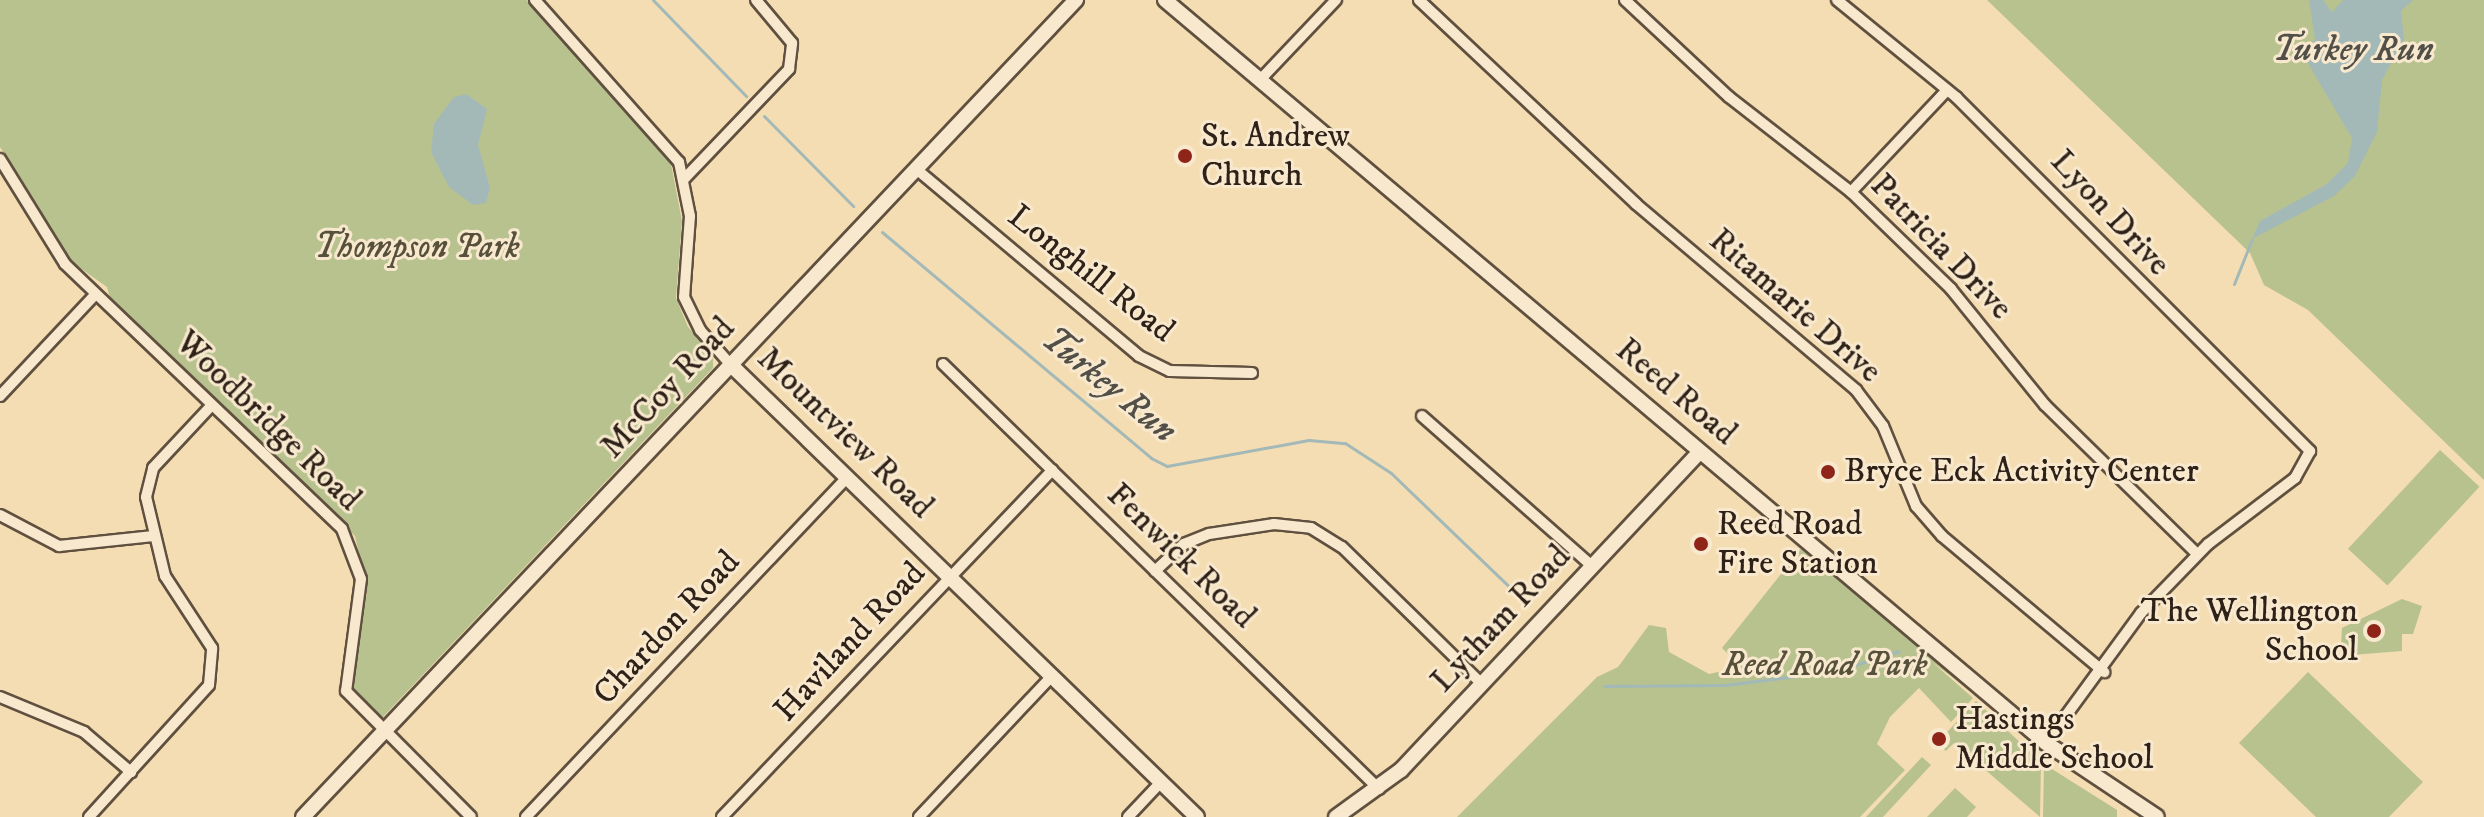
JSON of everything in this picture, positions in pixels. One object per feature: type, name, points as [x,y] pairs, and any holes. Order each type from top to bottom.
[{"type":"main road","name":"McCoy Road","points":[[303,817],[1076,0]]},
{"type":"main road","name":"Reed Road","points":[[1165,0],[2046,743],[2136,813],[2157,817]]},
{"type":"main road","name":"Mountview Road","points":[[731,365],[1197,817]]},
{"type":"main road","name":"Lytham Road","points":[[1336,817],[1379,789],[1700,452]]},
{"type":"street","points":[[535,0],[651,124],[685,178],[789,69],[792,43],[756,0]]},
{"type":"street","points":[[1259,81],[1336,0]]},
{"type":"street","name":"Ritamarie Drive","points":[[1419,0],[1636,204],[1856,390],[1883,426],[1916,506],[1942,536],[2104,672]]},
{"type":"street","name":"Patricia Drive","points":[[1625,0],[1729,97],[1851,192],[1968,307],[2045,405],[2197,554]]},
{"type":"street","name":"Lyon Drive","points":[[1837,0],[1947,90],[2308,447],[2307,464],[2295,478],[2197,554]]},
{"type":"street","points":[[1851,192],[1947,90]]},
{"type":"street","name":"Woodbridge Road","points":[[0,159],[51,247],[95,295],[212,405],[352,544],[361,579],[345,682],[352,701],[471,817]]},
{"type":"street","name":"Longhill Road","points":[[915,168],[1139,356],[1170,371],[1252,373]]},
{"type":"street","name":"Mountview Road","points":[[685,178],[684,297],[700,330],[731,365]]},
{"type":"street","points":[[0,396],[95,295]]},
{"type":"street","name":"Fenwick Road","points":[[943,364],[1379,789]]},
{"type":"street","points":[[89,817],[196,705],[212,673],[206,634],[169,584],[153,536],[146,497],[153,468],[212,405]]},
{"type":"street","points":[[1422,416],[1592,566]]},
{"type":"street","name":"Haviland Road","points":[[722,817],[1052,470]]},
{"type":"street","name":"Chardon Road","points":[[526,817],[848,477]]},
{"type":"street","points":[[0,515],[59,546],[153,536]]},
{"type":"street","points":[[1155,571],[1184,544],[1209,534],[1274,524],[1311,528],[1342,547],[1481,683]]},
{"type":"street","points":[[2046,743],[2104,672],[2141,613],[2197,554]]},
{"type":"street","points":[[919,817],[1052,676]]},
{"type":"street","points":[[0,697],[84,732],[131,772]]},
{"type":"street","points":[[1128,817],[1161,782]]},
{"type":"green space","name":"Thompson Park","points":[[0,0],[527,0],[671,164],[682,221],[676,298],[688,327],[713,354],[713,368],[382,718],[357,698],[350,679],[367,592],[355,536],[110,298],[107,287],[73,263],[0,147]]},
{"type":"green space","points":[[1987,0],[2484,0],[2484,480],[2308,310],[2264,285],[2250,253]]},
{"type":"green space","points":[[2440,450],[2479,487],[2387,586],[2348,549]]},
{"type":"green space","name":"Reed Road Park","points":[[1801,549],[1979,697],[1932,662],[1973,698],[1951,722],[1919,688],[1890,717],[1877,744],[1905,770],[1860,817],[1457,817],[1597,677],[1618,667],[1649,625],[1666,628],[1669,652],[1709,674],[1741,667],[1722,648]]},
{"type":"green space","points":[[2402,599],[2422,606],[2413,634],[2402,634],[2402,651],[2352,655],[2341,646],[2342,628]]},
{"type":"green space","points":[[2308,672],[2423,782],[2389,817],[2316,817],[2239,743]]},
{"type":"green space","points":[[1976,701],[2041,762],[2040,817],[1954,743],[1946,751],[1937,743]]},
{"type":"green space","points":[[1922,757],[1931,765],[1883,817],[1866,817]]},
{"type":"green space","points":[[2044,764],[2117,810],[2117,817],[2043,817]]},
{"type":"green space","points":[[1955,788],[1976,807],[1967,817],[1927,817]]},
{"type":"water","name":"Turkey Run","points":[[2309,0],[2323,0],[2332,12],[2343,0],[2413,0],[2401,11],[2404,39],[2382,80],[2377,132],[2355,176],[2334,196],[2252,239],[2260,221],[2327,184],[2348,163],[2352,138],[2306,60],[2315,39]]},
{"type":"water","points":[[466,94],[487,109],[478,145],[490,188],[486,203],[473,205],[449,187],[431,152],[434,124],[454,97]]},
{"type":"waterway","name":"Turkey Run","points":[[653,0],[746,96]]},
{"type":"waterway","name":"Turkey Run","points":[[764,116],[853,206]]},
{"type":"waterway","name":"Turkey Run","points":[[882,232],[1151,458],[1167,466],[1309,440],[1345,443],[1391,473],[1522,599]]},
{"type":"waterway","name":"Turkey Run","points":[[2234,284],[2252,239]]},
{"type":"waterway","name":"Turkey Run","points":[[1604,686],[1725,685],[1836,671],[1899,651]]},
{"type":"place","name":"St. Andrew Church","points":[[1185,156]]},
{"type":"place","name":"Bryce Eck Activity Center","points":[[1828,472]]},
{"type":"place","name":"Reed Road Fire Station","points":[[1701,544]]},
{"type":"place","name":"The Wellington School","points":[[2374,631]]},
{"type":"place","name":"Hastings Middle School","points":[[1939,739]]}]
